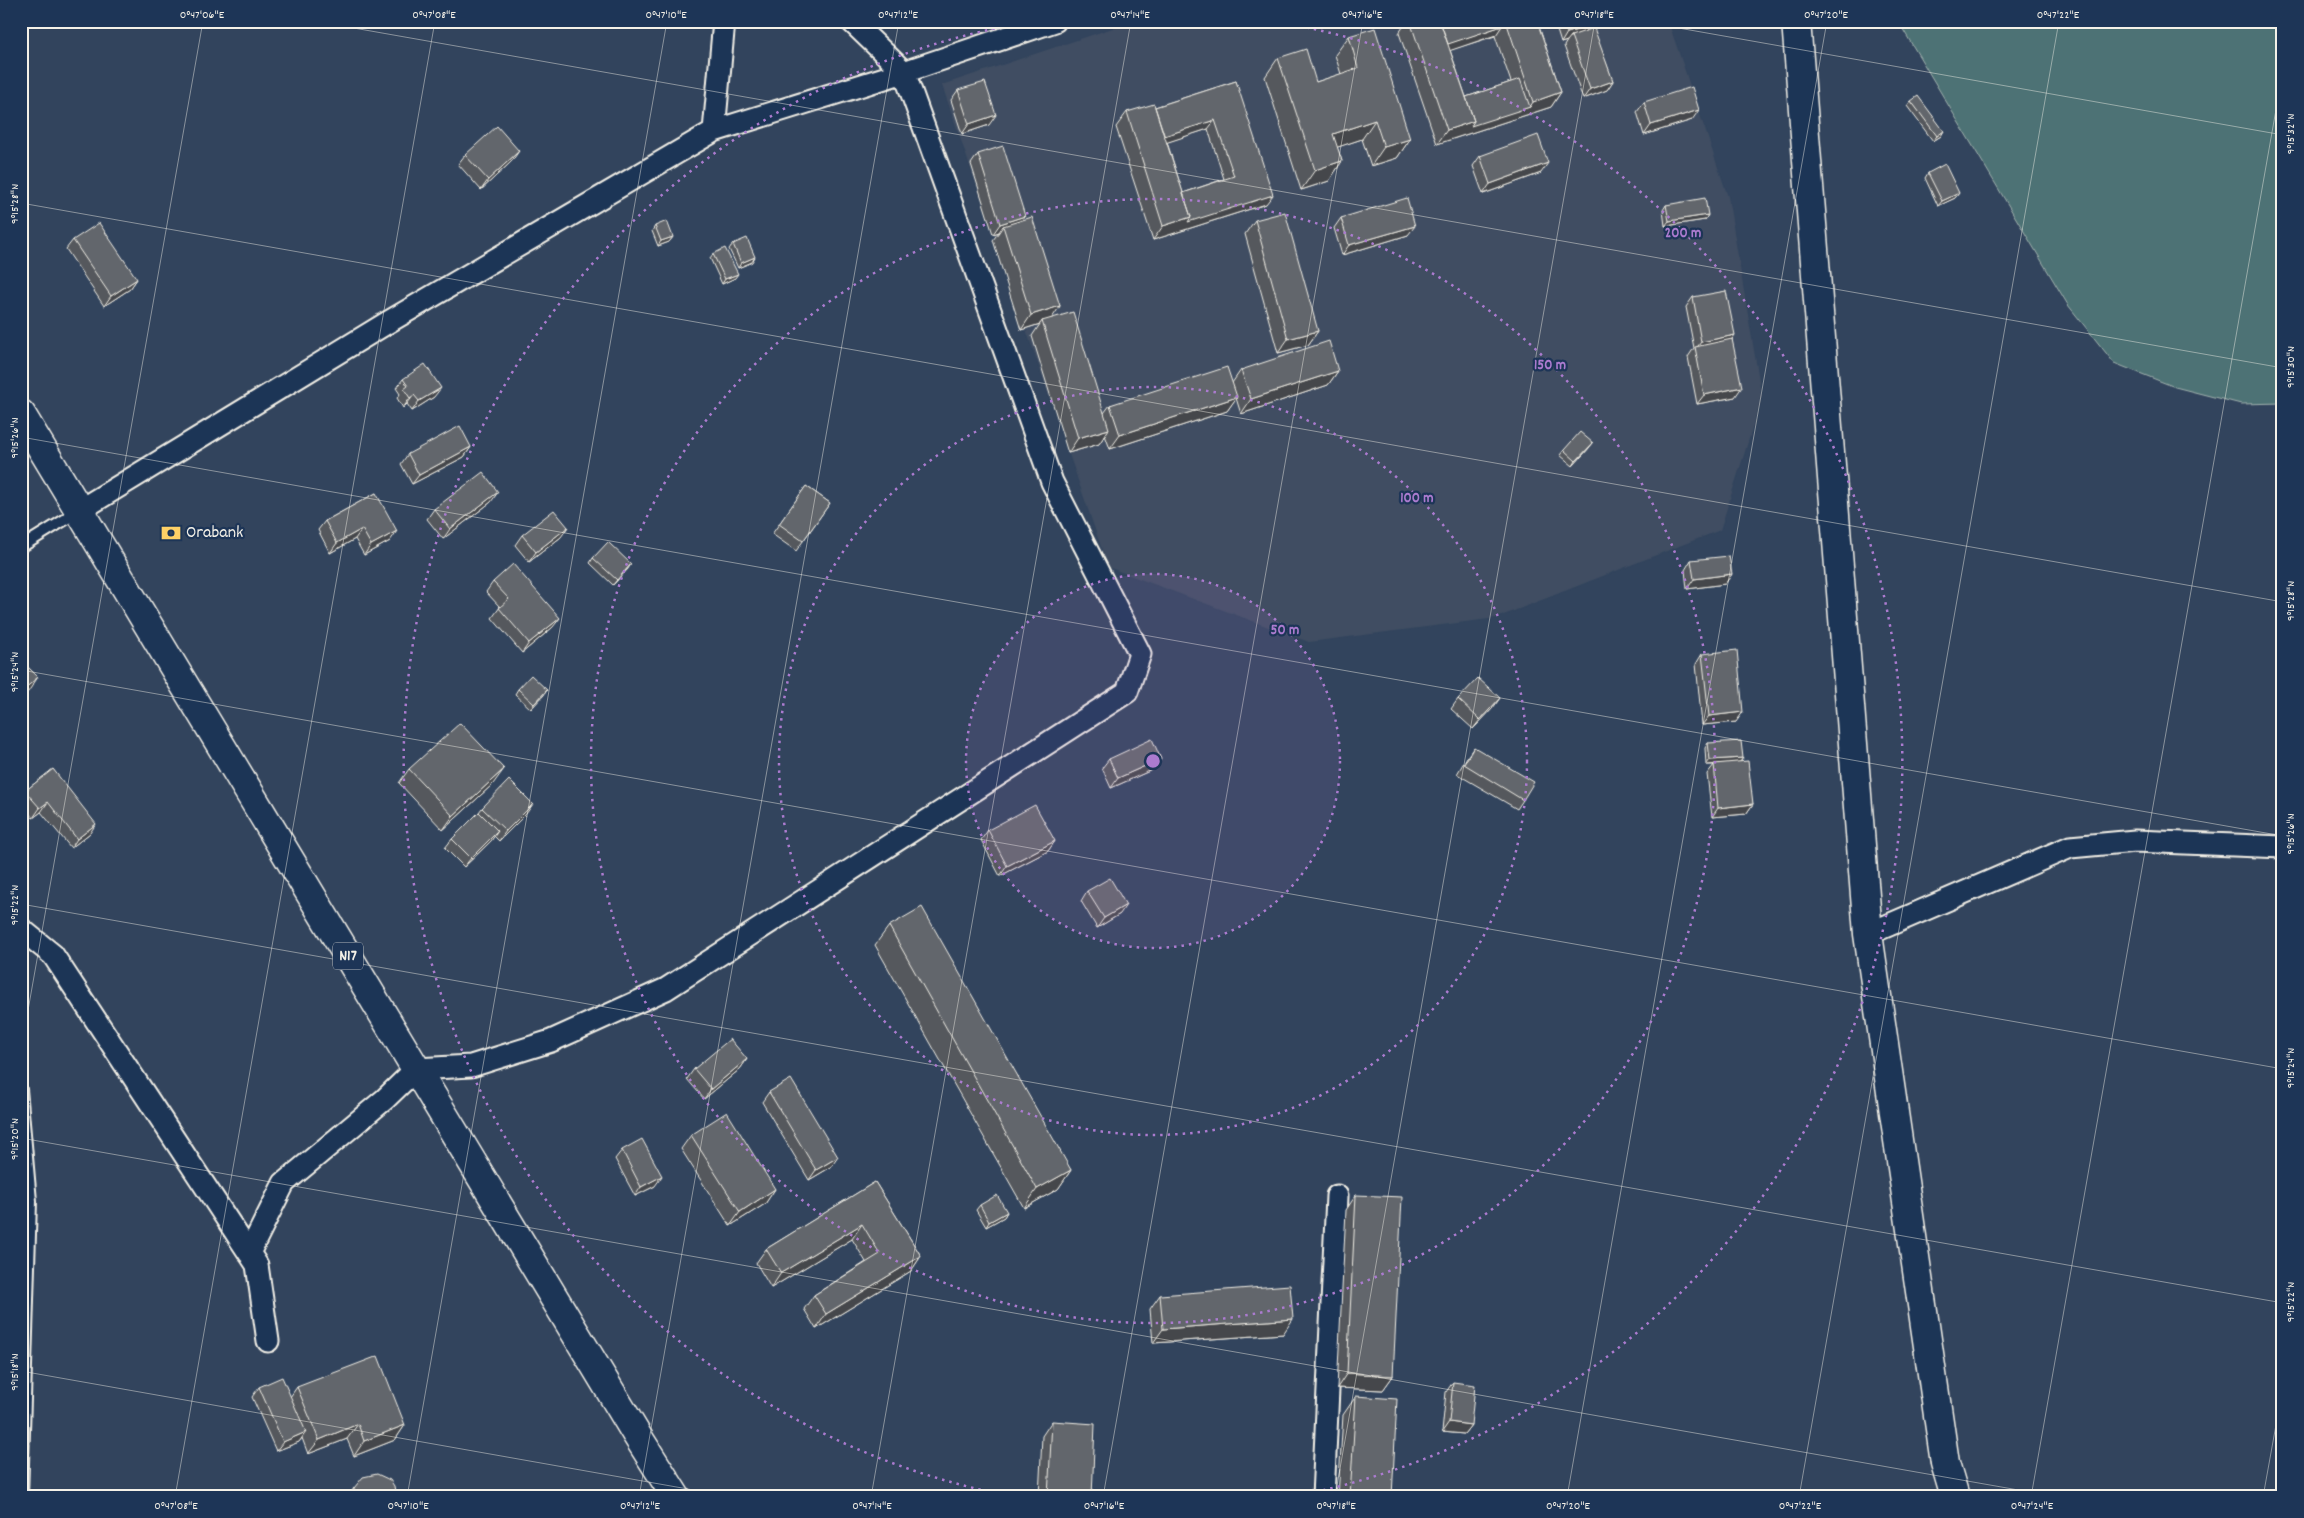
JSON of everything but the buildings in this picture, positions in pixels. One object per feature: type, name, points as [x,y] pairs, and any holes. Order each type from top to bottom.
[{"type":"street","points":[[714,131],[724,21]]},
{"type":"street","points":[[249,1253],[284,1183],[385,1098],[416,1069],[471,1066],[551,1041],[666,989],[1127,692],[1140,654],[1052,482],[904,72],[851,21]]},
{"type":"street","points":[[80,510],[385,324],[714,131],[904,72],[1055,21]]},
{"type":"street","points":[[1796,21],[1868,934],[1945,1463],[1955,1497]]},
{"type":"street","name":"N17","points":[[21,414],[676,1497]]},
{"type":"street","points":[[1868,934],[2070,847],[2135,841],[2283,847]]},
{"type":"street","points":[[21,929],[53,955],[148,1096],[257,1265],[268,1341]]},
{"type":"street","points":[[1323,1497],[1337,1196]]},
{"type":"lane","points":[[21,547],[80,510]]},
{"type":"lane","points":[[21,1088],[30,1201],[22,1497]]},
{"type":"shaded area","points":[[1134,21],[1668,21],[1728,197],[1762,398],[1720,530],[1496,618],[1309,642],[1108,567],[942,85]]},
{"type":"green space","points":[[1898,21],[2283,21],[2283,403],[2241,404],[2175,387],[2114,363],[2068,305]]},
{"type":"place","name":"Orabank","points":[[171,533]]}]
